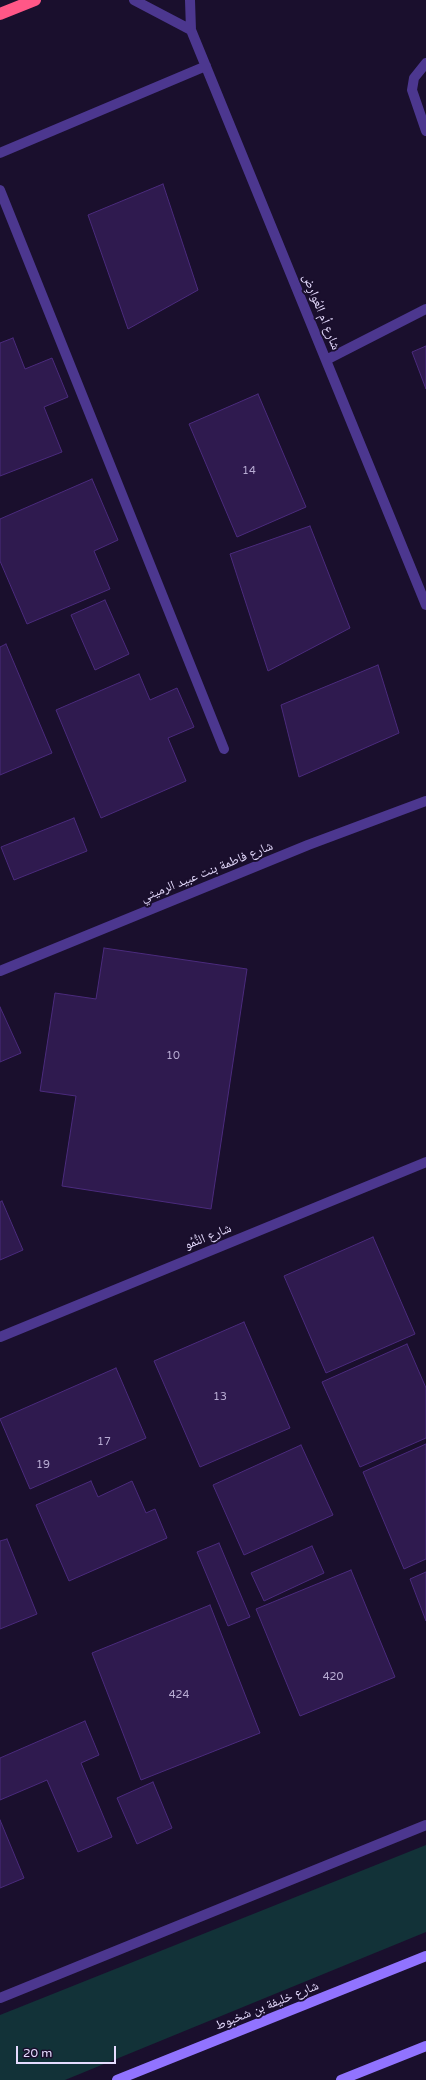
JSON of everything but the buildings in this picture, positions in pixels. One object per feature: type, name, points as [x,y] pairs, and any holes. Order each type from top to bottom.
[{"type":"highway","points":[[0,14],[35,0]]},
{"type":"main road","name":"شارع خليفة بن شخبوط","points":[[117,2080],[426,1956]]},
{"type":"main road","points":[[341,2080],[426,2046]]},
{"type":"street","points":[[134,0],[191,30]]},
{"type":"street","name":"شارع أم العُوارِض","points":[[190,0],[191,30],[426,605]]},
{"type":"street","points":[[426,63],[414,78],[412,90],[426,131]]},
{"type":"street","points":[[0,153],[206,66]]},
{"type":"street","points":[[0,190],[224,749]]},
{"type":"street","points":[[326,360],[426,309]]},
{"type":"street","name":"شارع فاطمة بنت عبيد الرميثي","points":[[0,971],[308,845],[426,801]]},
{"type":"street","name":"شارع النُّمُو","points":[[0,1337],[426,1162]]},
{"type":"street","points":[[0,1998],[426,1824]]},
{"type":"green space","points":[[426,1845],[426,1932],[65,2080],[0,2080],[0,2015]]}]
